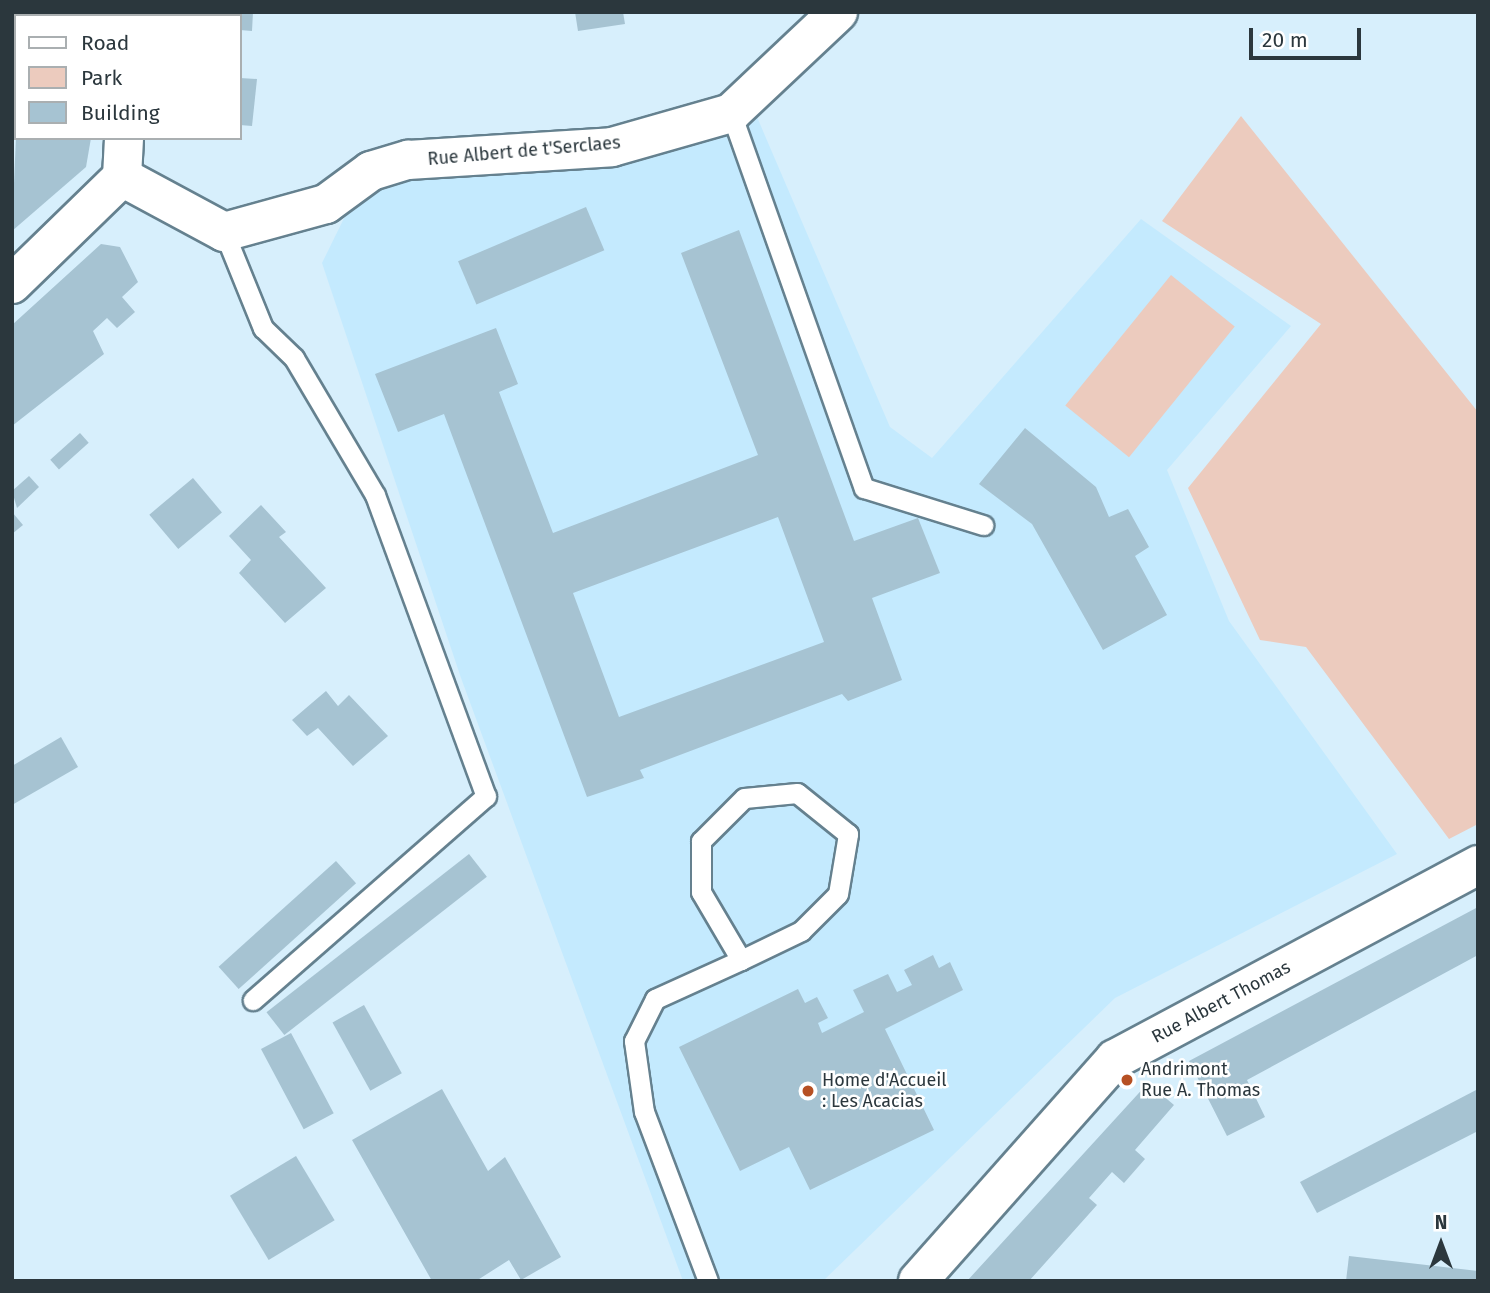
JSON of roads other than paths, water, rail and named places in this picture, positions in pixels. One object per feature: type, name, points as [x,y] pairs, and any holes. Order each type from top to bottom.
[{"type":"street","name":"Rue Albert de t'Serclaes","points":[[224,232],[326,204],[371,171],[408,160],[612,147],[731,113],[838,12]]},
{"type":"street","points":[[12,284],[122,177],[124,140]]},
{"type":"street","points":[[122,177],[224,232]]},
{"type":"street","name":"Rue Albert Thomas","points":[[918,1281],[1115,1059],[1478,865]]},
{"type":"lane","points":[[731,113],[864,488],[984,526]]},
{"type":"lane","points":[[224,232],[263,328],[294,358],[375,495],[486,796],[253,1000]]},
{"type":"lane","points":[[708,1281],[644,1112],[634,1041],[655,999],[741,960],[801,931],[838,894],[848,834],[797,793],[744,798],[702,841],[701,892],[741,960]]},
{"type":"place","name":"Andrimont Rue A. Thomas","points":[[1127,1080]]},
{"type":"place","name":"Home d'Accueil : Les Acacias","points":[[808,1091]]}]
